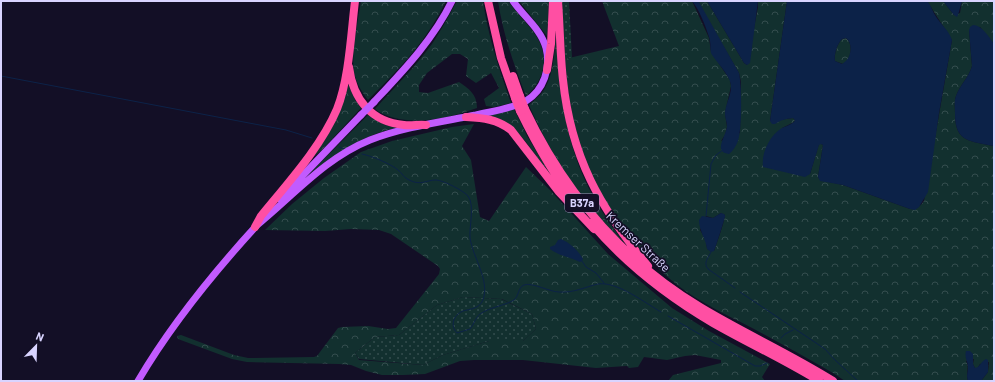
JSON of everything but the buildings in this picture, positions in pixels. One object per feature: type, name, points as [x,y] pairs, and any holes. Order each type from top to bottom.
[{"type":"highway","points":[[255,227],[261,216],[312,151],[328,128],[340,97],[348,60],[355,1]]},
{"type":"highway","name":"Kremser Straße","points":[[488,1],[501,58],[539,149],[560,183],[582,212],[613,248],[642,274],[677,296],[788,355],[833,381]]},
{"type":"highway","name":"Kremser Straße","points":[[493,1],[504,50],[517,97]]},
{"type":"highway","points":[[547,70],[551,44],[553,1]]},
{"type":"highway","points":[[558,1],[565,97],[571,126],[582,161],[596,193],[615,224],[660,280]]},
{"type":"highway","points":[[348,60],[354,91],[361,102],[372,114],[396,124],[426,125]]},
{"type":"highway","name":"Kremser Straße","points":[[523,110],[569,186],[610,236],[624,249],[677,296],[713,323],[771,353],[819,381]]},
{"type":"highway","points":[[466,117],[492,119],[511,130],[559,192],[613,248]]},
{"type":"main road","points":[[138,381],[198,292],[279,200],[402,72],[434,33],[452,1]]},
{"type":"main road","points":[[255,227],[309,179],[352,149],[381,136],[506,108],[527,100],[532,96],[541,86],[547,70],[547,53],[542,39],[513,1]]},
{"type":"green space","points":[[361,1],[446,1],[430,29],[412,54],[368,100],[358,84],[353,65],[355,37]]},
{"type":"green space","points":[[457,1],[483,1],[491,40],[511,103],[494,107],[486,106],[484,99],[499,88],[491,73],[476,83],[466,76],[468,59],[460,54],[452,54],[427,73],[419,85],[419,92],[428,93],[459,82],[474,95],[477,108],[452,116],[425,120],[398,119],[375,109],[412,69],[432,44]]},
{"type":"green space","points":[[498,1],[508,1],[532,30],[542,47],[544,65],[542,73],[533,89],[526,96],[509,49]]},
{"type":"green space","points":[[519,1],[549,1],[547,36]]},
{"type":"green space","points":[[561,1],[569,1],[572,58],[565,59]]},
{"type":"green space","points":[[602,1],[692,1],[709,38],[711,52],[730,80],[731,86],[725,113],[727,127],[725,135],[721,141],[740,133],[741,82],[739,73],[697,1],[707,1],[744,63],[747,65],[758,1],[787,1],[770,121],[793,118],[795,120],[782,128],[810,174],[819,144],[821,144],[823,145],[818,177],[820,180],[843,185],[910,209],[915,209],[924,201],[952,40],[927,1],[943,1],[954,15],[960,13],[962,1],[994,1],[994,44],[980,27],[969,30],[972,66],[955,98],[955,105],[956,123],[961,136],[972,141],[994,146],[994,381],[981,381],[988,372],[989,362],[980,364],[977,369],[973,364],[974,359],[966,361],[968,366],[968,381],[845,381],[785,346],[704,303],[669,278],[636,245],[608,206],[587,163],[579,142],[574,122],[568,90],[565,59],[619,46]],"holes":[[[721,213],[725,215],[714,251],[707,249],[706,240],[700,230],[706,216],[713,218]]]},
{"type":"green space","points":[[556,34],[559,76],[565,117],[576,157],[583,177],[596,202],[625,244],[595,213],[570,179],[547,143],[529,105],[541,94],[549,81],[553,66]]},
{"type":"green space","points":[[846,38],[851,48],[850,56],[843,64],[835,61],[835,55],[840,41]]},
{"type":"green space","points":[[348,84],[355,100],[361,108],[321,151],[313,157],[334,122],[342,104]]},
{"type":"green space","points":[[514,109],[527,136],[556,184],[535,153],[519,134],[509,125],[488,115]]},
{"type":"green space","points":[[368,115],[385,125],[397,128],[362,140],[340,152],[309,174]]},
{"type":"green space","points":[[474,124],[462,146],[471,160],[480,217],[489,221],[526,167],[550,190],[608,254],[672,308],[709,331],[770,364],[762,377],[765,381],[668,381],[673,375],[721,363],[721,360],[695,355],[667,360],[644,357],[638,367],[629,368],[627,366],[596,368],[523,360],[474,360],[460,361],[425,374],[382,375],[351,365],[247,362],[232,359],[178,339],[177,336],[181,335],[234,355],[248,358],[314,357],[317,356],[338,328],[368,326],[388,329],[396,328],[439,274],[440,269],[438,266],[391,234],[379,230],[265,230],[292,204],[324,178],[361,152],[392,141],[452,127]],"holes":[[[463,297],[502,299],[532,314],[536,329],[523,341],[489,341],[443,355],[423,365],[359,360],[355,353],[375,337],[399,335],[437,305]]]},
{"type":"green space","points":[[463,297],[501,299],[532,314],[536,329],[523,341],[489,341],[443,355],[423,365],[359,359],[355,353],[375,337],[399,335],[437,305]]},
{"type":"water","points":[[692,1],[699,2],[739,73],[741,87],[740,127],[738,141],[729,154],[724,153],[721,147],[727,126],[725,111],[731,90],[731,83],[711,53],[710,39],[706,28],[700,13]]},
{"type":"water","points":[[707,1],[758,1],[750,63],[747,65],[744,63]]},
{"type":"water","points":[[787,1],[927,1],[937,18],[951,36],[952,40],[939,113],[928,192],[919,207],[915,210],[843,185],[820,181],[818,177],[823,145],[821,144],[819,145],[810,174],[805,177],[763,167],[763,156],[770,140],[778,131],[795,120],[793,118],[788,119],[775,124],[772,124],[770,121]],"holes":[[[846,38],[851,48],[848,59],[842,64],[835,61],[836,49],[840,41]]]},
{"type":"water","points":[[943,1],[962,1],[957,17],[954,15]]},
{"type":"water","points":[[973,25],[982,29],[994,44],[994,146],[972,141],[961,136],[956,123],[955,98],[972,66],[969,30]]},
{"type":"water","points":[[721,213],[724,214],[725,218],[714,251],[711,252],[707,249],[699,220],[702,216],[713,218]]},
{"type":"water","points":[[561,239],[576,250],[583,259],[582,261],[580,262],[561,255],[550,249],[550,247],[555,245],[558,240]]},
{"type":"water","points":[[966,351],[970,351],[973,354],[973,364],[975,368],[986,359],[988,360],[988,372],[981,381],[968,381],[968,367],[965,356]]},
{"type":"waterway","points":[[1,76],[286,130],[312,138]]},
{"type":"waterway","points":[[339,147],[344,149]]},
{"type":"waterway","points":[[706,216],[711,164],[716,155],[723,150]]},
{"type":"waterway","points":[[362,154],[376,158],[391,165],[413,182],[420,183],[439,180],[453,186],[468,196],[471,205],[470,238],[483,277],[485,292],[483,300],[479,305],[457,315],[453,324],[457,333],[470,329],[479,315],[484,312],[514,300],[522,286],[527,284],[555,292],[575,291],[598,284],[606,284],[622,289],[661,312]]},
{"type":"waterway","points":[[711,252],[706,263],[708,269],[735,288]]},
{"type":"waterway","points":[[582,261],[586,267],[596,273],[604,283]]},
{"type":"waterway","points":[[740,292],[825,349],[858,381]]},
{"type":"waterway","points":[[668,316],[755,366],[760,366],[767,363]]},
{"type":"waterway","points":[[781,338],[793,330]]}]
